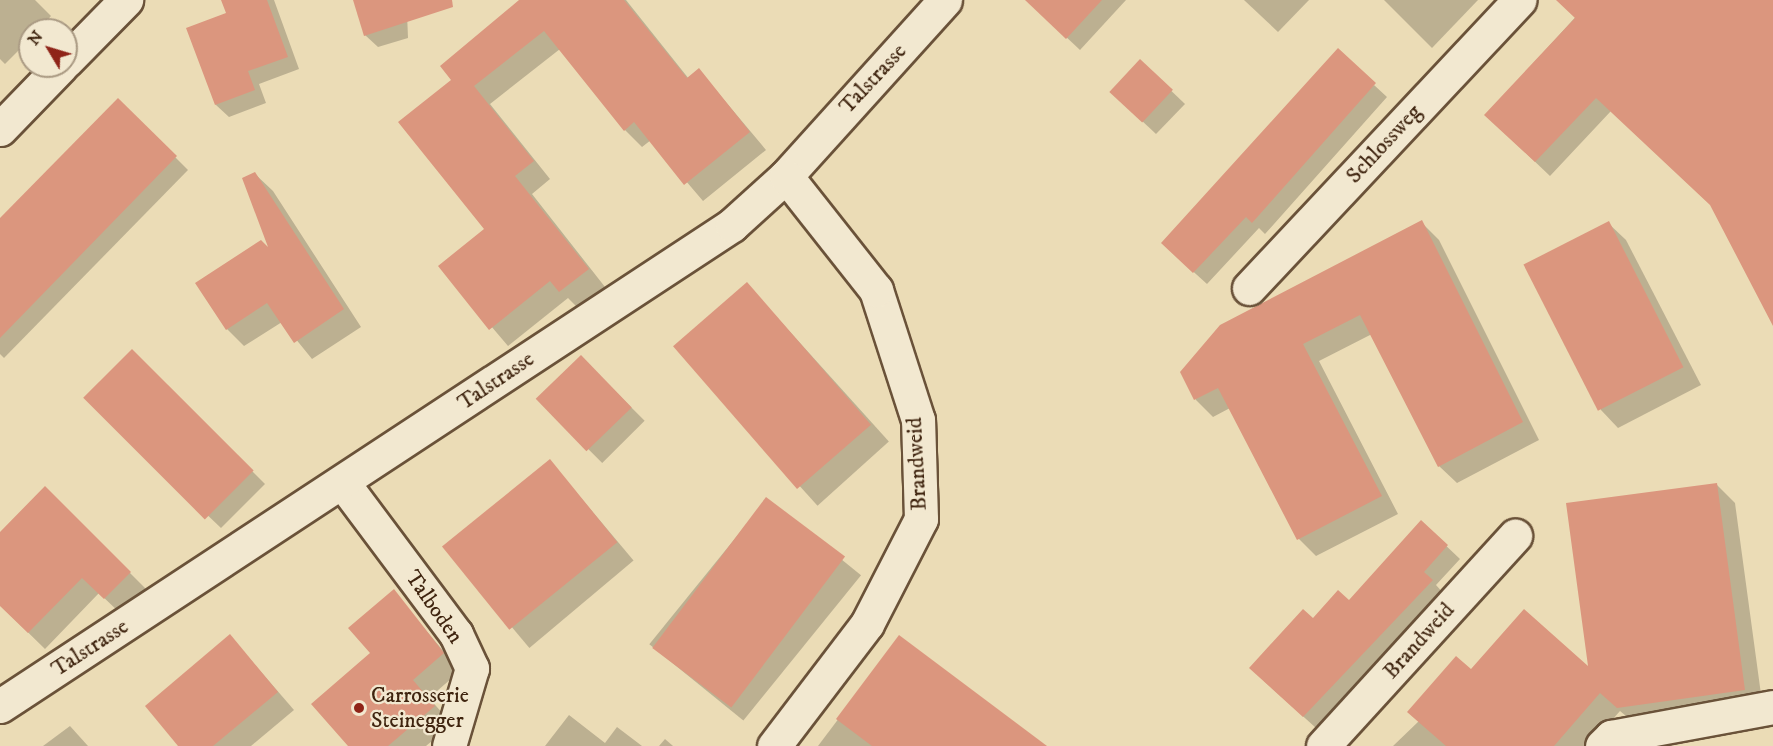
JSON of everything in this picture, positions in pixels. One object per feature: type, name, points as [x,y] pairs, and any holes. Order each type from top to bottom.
[{"type":"street","points":[[78,49],[126,0]]},
{"type":"street","name":"Talstrasse","points":[[0,706],[343,483],[732,225],[786,176],[945,0]]},
{"type":"street","name":"Schlossweg","points":[[1249,288],[1519,0]]},
{"type":"street","points":[[0,129],[49,78]]},
{"type":"street","name":"Brandweid","points":[[774,746],[867,624],[921,519],[918,420],[876,290],[786,176]]},
{"type":"street","name":"Talboden","points":[[343,483],[456,634],[472,668],[449,746]]},
{"type":"street","name":"Brandweid","points":[[1323,746],[1515,536]]},
{"type":"street","points":[[1602,746],[1611,737],[1773,707]]},
{"type":"building","points":[[221,0],[267,0],[288,57],[248,71],[255,90],[215,105],[186,28],[226,13]]},
{"type":"building","points":[[353,0],[452,0],[453,7],[364,36]]},
{"type":"building","points":[[519,0],[624,0],[687,78],[699,68],[750,132],[684,185],[634,122],[624,131],[544,31],[474,86],[534,161],[515,176],[589,269],[559,292],[550,281],[489,330],[438,266],[484,229],[398,122],[451,80],[440,66]]},
{"type":"building","points":[[1025,0],[1102,0],[1066,39]]},
{"type":"building","points":[[1556,0],[1773,0],[1773,326],[1710,205],[1596,98],[1535,162],[1484,115],[1575,18]]},
{"type":"building","points":[[1338,48],[1376,83],[1252,223],[1246,217],[1193,273],[1161,243]]},
{"type":"building","points":[[1140,59],[1173,90],[1142,123],[1109,92]]},
{"type":"building","points":[[118,98],[177,156],[0,338],[0,218]]},
{"type":"building","points":[[255,172],[344,309],[294,343],[267,303],[226,330],[195,283],[261,240],[268,247],[242,178]]},
{"type":"building","points":[[1422,220],[1523,422],[1438,467],[1360,315],[1303,344],[1382,496],[1297,540],[1218,388],[1194,400],[1180,372],[1220,325]]},
{"type":"building","points":[[1609,221],[1683,367],[1598,411],[1523,265]]},
{"type":"building","points":[[747,282],[871,425],[797,489],[673,346]]},
{"type":"building","points":[[132,349],[254,471],[205,519],[83,398]]},
{"type":"building","points":[[581,355],[632,408],[586,451],[536,399]]},
{"type":"building","points":[[550,459],[617,542],[509,630],[442,546]]},
{"type":"building","points":[[1717,483],[1745,690],[1617,708],[1600,693],[1554,746],[1446,746],[1407,712],[1456,656],[1471,669],[1524,609],[1588,666],[1566,503]]},
{"type":"building","points":[[45,486],[131,572],[104,599],[82,578],[28,633],[0,606],[0,532]]},
{"type":"building","points":[[766,497],[845,557],[731,708],[652,648]]},
{"type":"building","points":[[1421,520],[1448,545],[1424,572],[1433,580],[1303,717],[1249,668],[1303,609],[1313,618],[1338,590],[1349,600]]},
{"type":"building","points":[[394,589],[444,653],[413,680],[435,706],[388,746],[348,746],[311,704],[370,653],[348,628]]},
{"type":"building","points":[[230,634],[278,692],[213,746],[178,746],[145,706]]},
{"type":"building","points":[[899,635],[1047,746],[872,746],[836,719]]},
{"type":"place","name":"Carrosserie Steinegger","points":[[359,708]]}]
